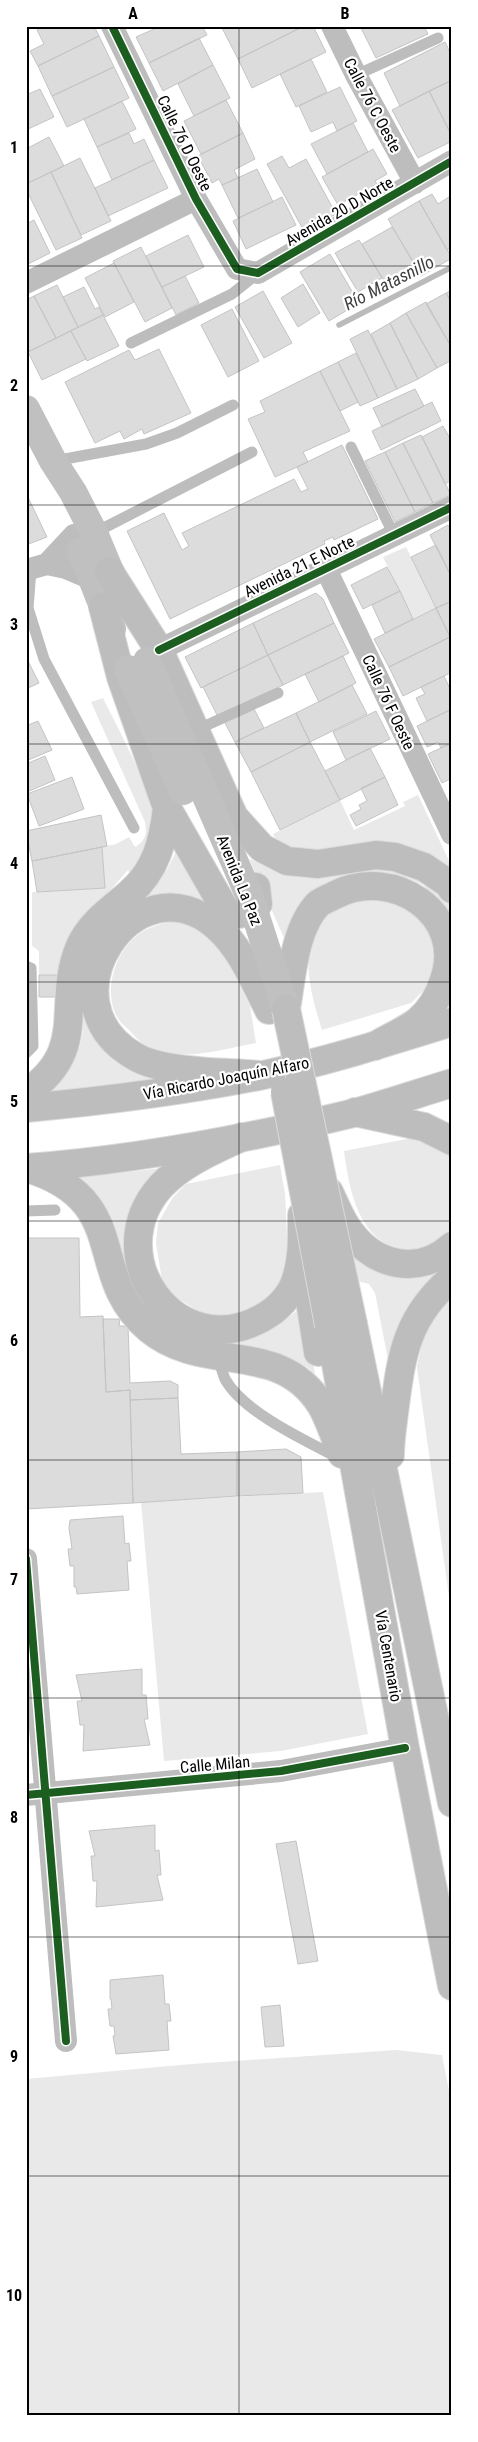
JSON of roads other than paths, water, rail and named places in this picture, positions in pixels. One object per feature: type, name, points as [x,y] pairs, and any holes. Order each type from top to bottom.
[{"type":"main road","name":"Avenida La Paz","points":[[26,409],[52,461],[60,496],[84,534],[101,575],[145,660],[239,914],[278,1009],[341,1325]]},
{"type":"main road","name":"Avenida La Paz","points":[[101,575],[103,607],[145,660]]},
{"type":"main road","points":[[103,607],[120,677],[167,808],[219,903],[227,913],[234,915],[254,910],[258,904],[259,897],[234,817],[196,730],[145,660]]},
{"type":"main road","points":[[26,1094],[50,1073],[63,1053],[69,1030],[73,969],[82,943],[98,920],[130,893],[150,871],[161,845],[167,808]]},
{"type":"main road","points":[[234,817],[262,848],[287,861],[318,864],[376,856],[395,857],[424,867],[449,884],[452,889]]},
{"type":"main road","points":[[278,1009],[306,923],[319,903],[351,888],[383,887],[420,900],[439,920],[448,940],[446,975],[438,997],[417,1022],[375,1046]]},
{"type":"main road","points":[[259,1075],[174,1067],[148,1062],[126,1051],[109,1035],[96,1006],[94,987],[97,966],[111,939],[125,925],[144,914],[172,908],[196,912],[206,918],[235,946],[278,1009]]},
{"type":"main road","name":"Vía Ricardo Joaquín Alfaro","points":[[26,1108],[115,1100],[259,1075],[375,1046],[452,1022]]},
{"type":"main road","points":[[27,1168],[130,1158],[242,1137],[355,1112],[452,1083]]},
{"type":"main road","points":[[355,1112],[417,1125],[452,1141]]},
{"type":"main road","points":[[242,1137],[188,1164],[163,1184],[154,1194],[142,1214],[137,1251],[140,1267],[152,1293],[174,1314],[187,1321],[214,1329],[230,1329],[244,1326],[264,1317],[279,1305],[296,1281],[312,1178]]},
{"type":"main road","points":[[27,1168],[56,1178],[78,1194],[87,1204],[100,1226],[117,1283],[124,1298],[142,1322],[151,1330],[177,1346],[200,1354],[272,1366],[293,1375],[322,1406],[363,1502]]},
{"type":"main road","points":[[312,1178],[351,1233],[375,1256],[394,1264],[415,1264],[436,1257],[452,1246]]},
{"type":"main road","points":[[333,1433],[311,1307],[313,1286],[333,1277],[352,1280],[358,1289],[390,1435]]},
{"type":"main road","points":[[390,1499],[390,1435],[400,1363],[415,1320],[430,1299],[452,1278]]},
{"type":"main road","name":"Vía Centenario","points":[[341,1325],[390,1499],[445,1745],[452,1802]]},
{"type":"main road","name":"Vía Centenario","points":[[341,1325],[363,1502],[405,1748],[452,1986]]},
{"type":"street","name":"Calle 76 D Oeste","points":[[112,26],[196,199],[248,271]]},
{"type":"street","name":"Calle 76 C Oeste","points":[[332,26],[356,75],[415,183]]},
{"type":"street","name":"Avenida 20 D Norte","points":[[248,271],[415,183],[452,161]]},
{"type":"street","points":[[26,284],[196,199]]},
{"type":"street","name":"Avenida 21 E Norte","points":[[145,660],[452,507]]},
{"type":"street","points":[[35,568],[84,534]]},
{"type":"street","points":[[35,568],[66,568],[101,575]]},
{"type":"street","name":"Calle 76 F Oeste","points":[[326,569],[452,834]]},
{"type":"street","points":[[26,1559],[36,1794],[66,2041]]},
{"type":"street","name":"Calle Milan","points":[[36,1794],[280,1771],[405,1748]]},
{"type":"lane","points":[[356,75],[438,38]]},
{"type":"lane","points":[[131,343],[232,294],[248,271]]},
{"type":"lane","points":[[52,461],[146,444],[177,433],[233,405]]},
{"type":"lane","points":[[351,447],[394,535]]},
{"type":"lane","points":[[84,534],[252,452]]},
{"type":"lane","points":[[35,568],[28,608],[44,659],[134,828]]},
{"type":"lane","points":[[196,730],[278,693]]},
{"type":"lane","points":[[26,966],[31,968],[33,1046],[26,1053]]},
{"type":"lane","points":[[26,1211],[54,1210]]},
{"type":"lane","points":[[218,1357],[226,1379],[244,1402],[282,1428],[345,1461]]},
{"type":"waterway","name":"Río Matasnillo","points":[[339,325],[452,267]]}]
